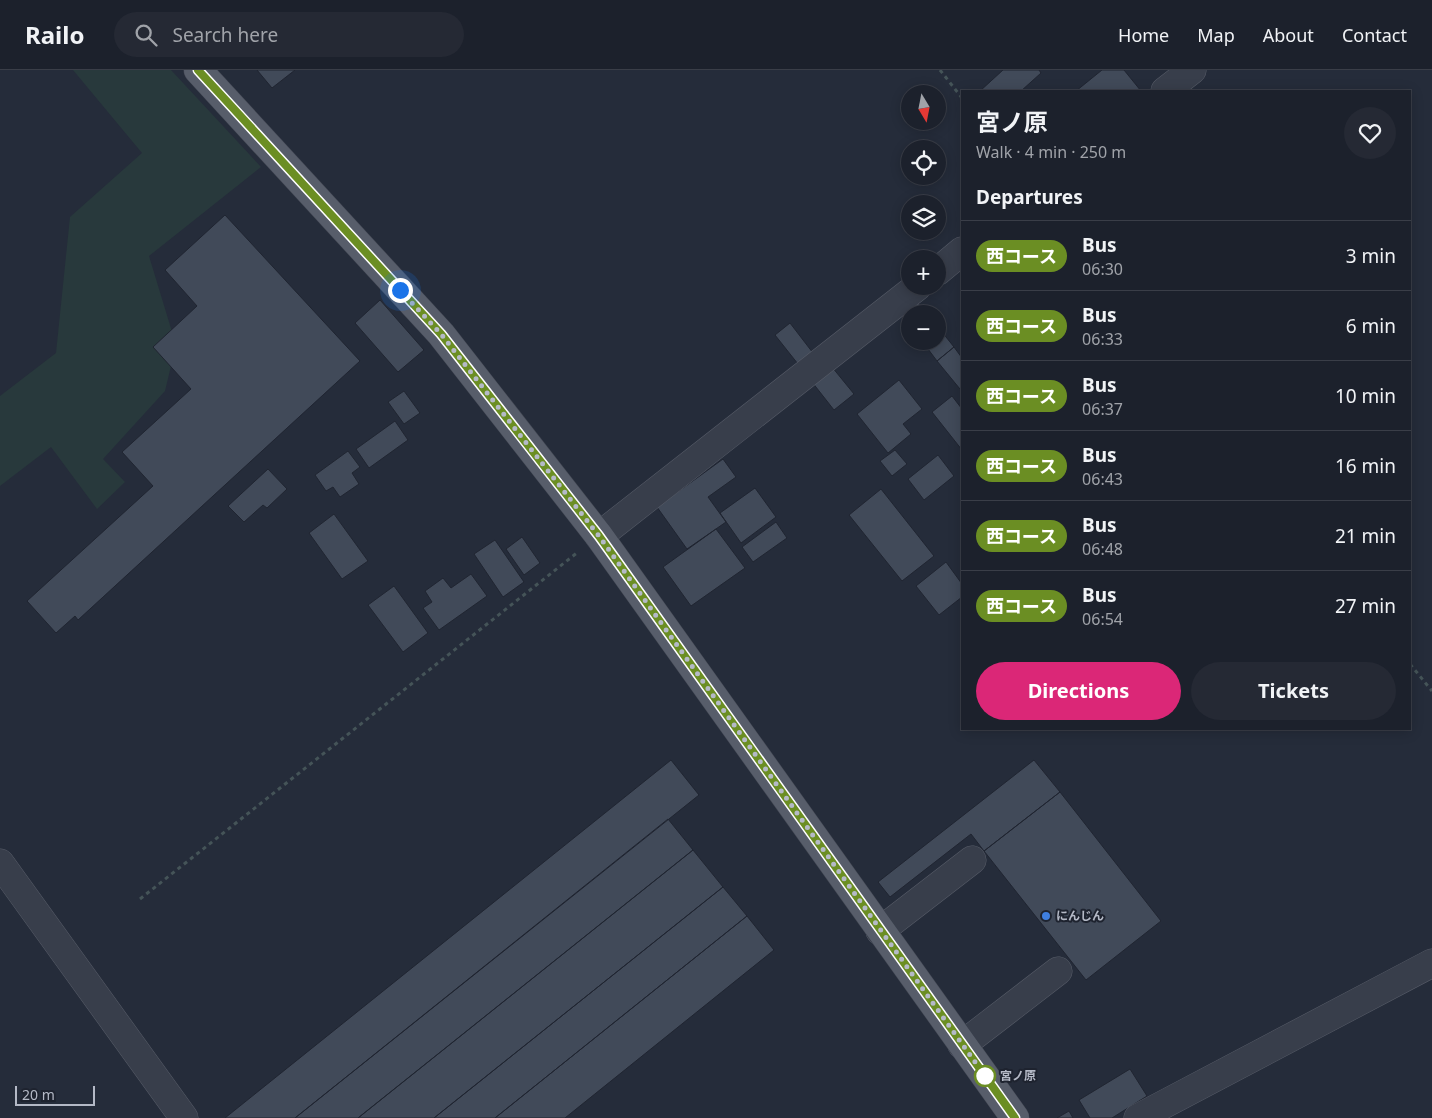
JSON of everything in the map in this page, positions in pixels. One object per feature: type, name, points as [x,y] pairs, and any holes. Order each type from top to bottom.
[{"type":"main road","points":[[198,70],[441,334],[599,536],[1015,1118]]},
{"type":"street","points":[[1166,90],[1192,70]]},
{"type":"street","points":[[946,264],[961,252]]},
{"type":"street","points":[[599,536],[907,295]]},
{"type":"street","points":[[880,931],[972,860]]},
{"type":"street","points":[[0,863],[184,1118]]},
{"type":"street","points":[[1138,1118],[1432,963]]},
{"type":"street","points":[[962,1045],[1058,971]]},
{"type":"path","points":[[940,70],[961,97]]},
{"type":"path","points":[[140,899],[599,536]]},
{"type":"path","points":[[1411,665],[1432,692]]},
{"type":"shaded area","points":[[73,70],[171,70],[261,167],[149,256],[176,345],[165,391],[103,459],[125,482],[97,509],[51,447],[0,486],[0,396],[56,353],[70,217],[142,153]]},
{"type":"building","points":[[257,70],[295,70],[272,88]]},
{"type":"building","points":[[1003,70],[1039,70],[1041,73],[1022,90],[981,90]]},
{"type":"building","points":[[1102,70],[1124,70],[1140,90],[1077,90]]},
{"type":"building","points":[[225,215],[360,361],[78,620],[75,616],[56,633],[27,601],[153,486],[122,452],[191,389],[153,347],[197,306],[165,270]]},
{"type":"building","points":[[915,298],[920,305],[906,305]]},
{"type":"building","points":[[380,300],[424,350],[398,372],[355,323]]},
{"type":"building","points":[[790,323],[813,353],[798,364],[775,335]]},
{"type":"building","points":[[946,337],[954,347],[937,361],[929,350],[946,350]]},
{"type":"building","points":[[954,347],[961,357],[960,389],[937,361]]},
{"type":"building","points":[[832,367],[854,394],[834,410],[812,382]]},
{"type":"building","points":[[899,380],[922,409],[903,424],[911,434],[888,453],[857,414]]},
{"type":"building","points":[[404,391],[420,413],[404,424],[388,402]]},
{"type":"building","points":[[952,396],[961,408],[961,449],[932,412]]},
{"type":"building","points":[[395,421],[408,440],[369,468],[356,449]]},
{"type":"building","points":[[895,450],[907,464],[892,476],[880,461]]},
{"type":"building","points":[[348,451],[360,467],[352,473],[359,484],[340,497],[333,487],[326,491],[315,475]]},
{"type":"building","points":[[938,455],[954,476],[924,500],[908,479]]},
{"type":"building","points":[[723,459],[736,477],[708,497],[726,522],[687,549],[657,507]]},
{"type":"building","points":[[268,469],[287,489],[267,508],[263,505],[244,522],[228,506]]},
{"type":"building","points":[[755,488],[776,517],[741,543],[720,513]]},
{"type":"building","points":[[881,489],[934,556],[902,581],[849,515]]},
{"type":"building","points":[[334,514],[368,561],[342,579],[309,533]]},
{"type":"building","points":[[776,522],[787,538],[753,562],[742,547]]},
{"type":"building","points":[[716,529],[745,568],[691,606],[663,567]]},
{"type":"building","points":[[522,537],[540,563],[524,575],[506,549]]},
{"type":"building","points":[[495,540],[524,582],[503,597],[474,554]]},
{"type":"building","points":[[946,562],[961,583],[961,598],[939,615],[916,586]]},
{"type":"building","points":[[471,574],[487,596],[439,630],[423,608],[432,602],[425,591],[443,578],[451,588]]},
{"type":"building","points":[[394,586],[428,633],[403,652],[368,605]]},
{"type":"building","points":[[671,760],[699,795],[295,1118],[225,1118]]},
{"type":"building","points":[[1034,760],[1060,792],[984,851],[971,834],[890,897],[878,882]]},
{"type":"building","points":[[1060,792],[1161,921],[1086,980],[984,851]]},
{"type":"building","points":[[668,819],[693,850],[358,1118],[295,1118]]},
{"type":"building","points":[[693,850],[723,887],[434,1118],[358,1118]]},
{"type":"building","points":[[723,887],[747,916],[495,1118],[434,1118]]},
{"type":"building","points":[[747,916],[774,950],[565,1118],[495,1118]]},
{"type":"building","points":[[1130,1069],[1147,1096],[1112,1118],[1090,1118],[1079,1100]]},
{"type":"building","points":[[1069,1111],[1073,1118],[1057,1118]]},
{"type":"bus line","name":"西コース","points":[[198,70],[441,334],[599,536],[1015,1118]]},
{"type":"place","name":"にんじん","points":[[1046,916]]},
{"type":"place","name":"宮ノ原","points":[[985,1076]]},
{"type":"route","points":[[400,290],[441,334],[599,536],[985,1076]]}]
